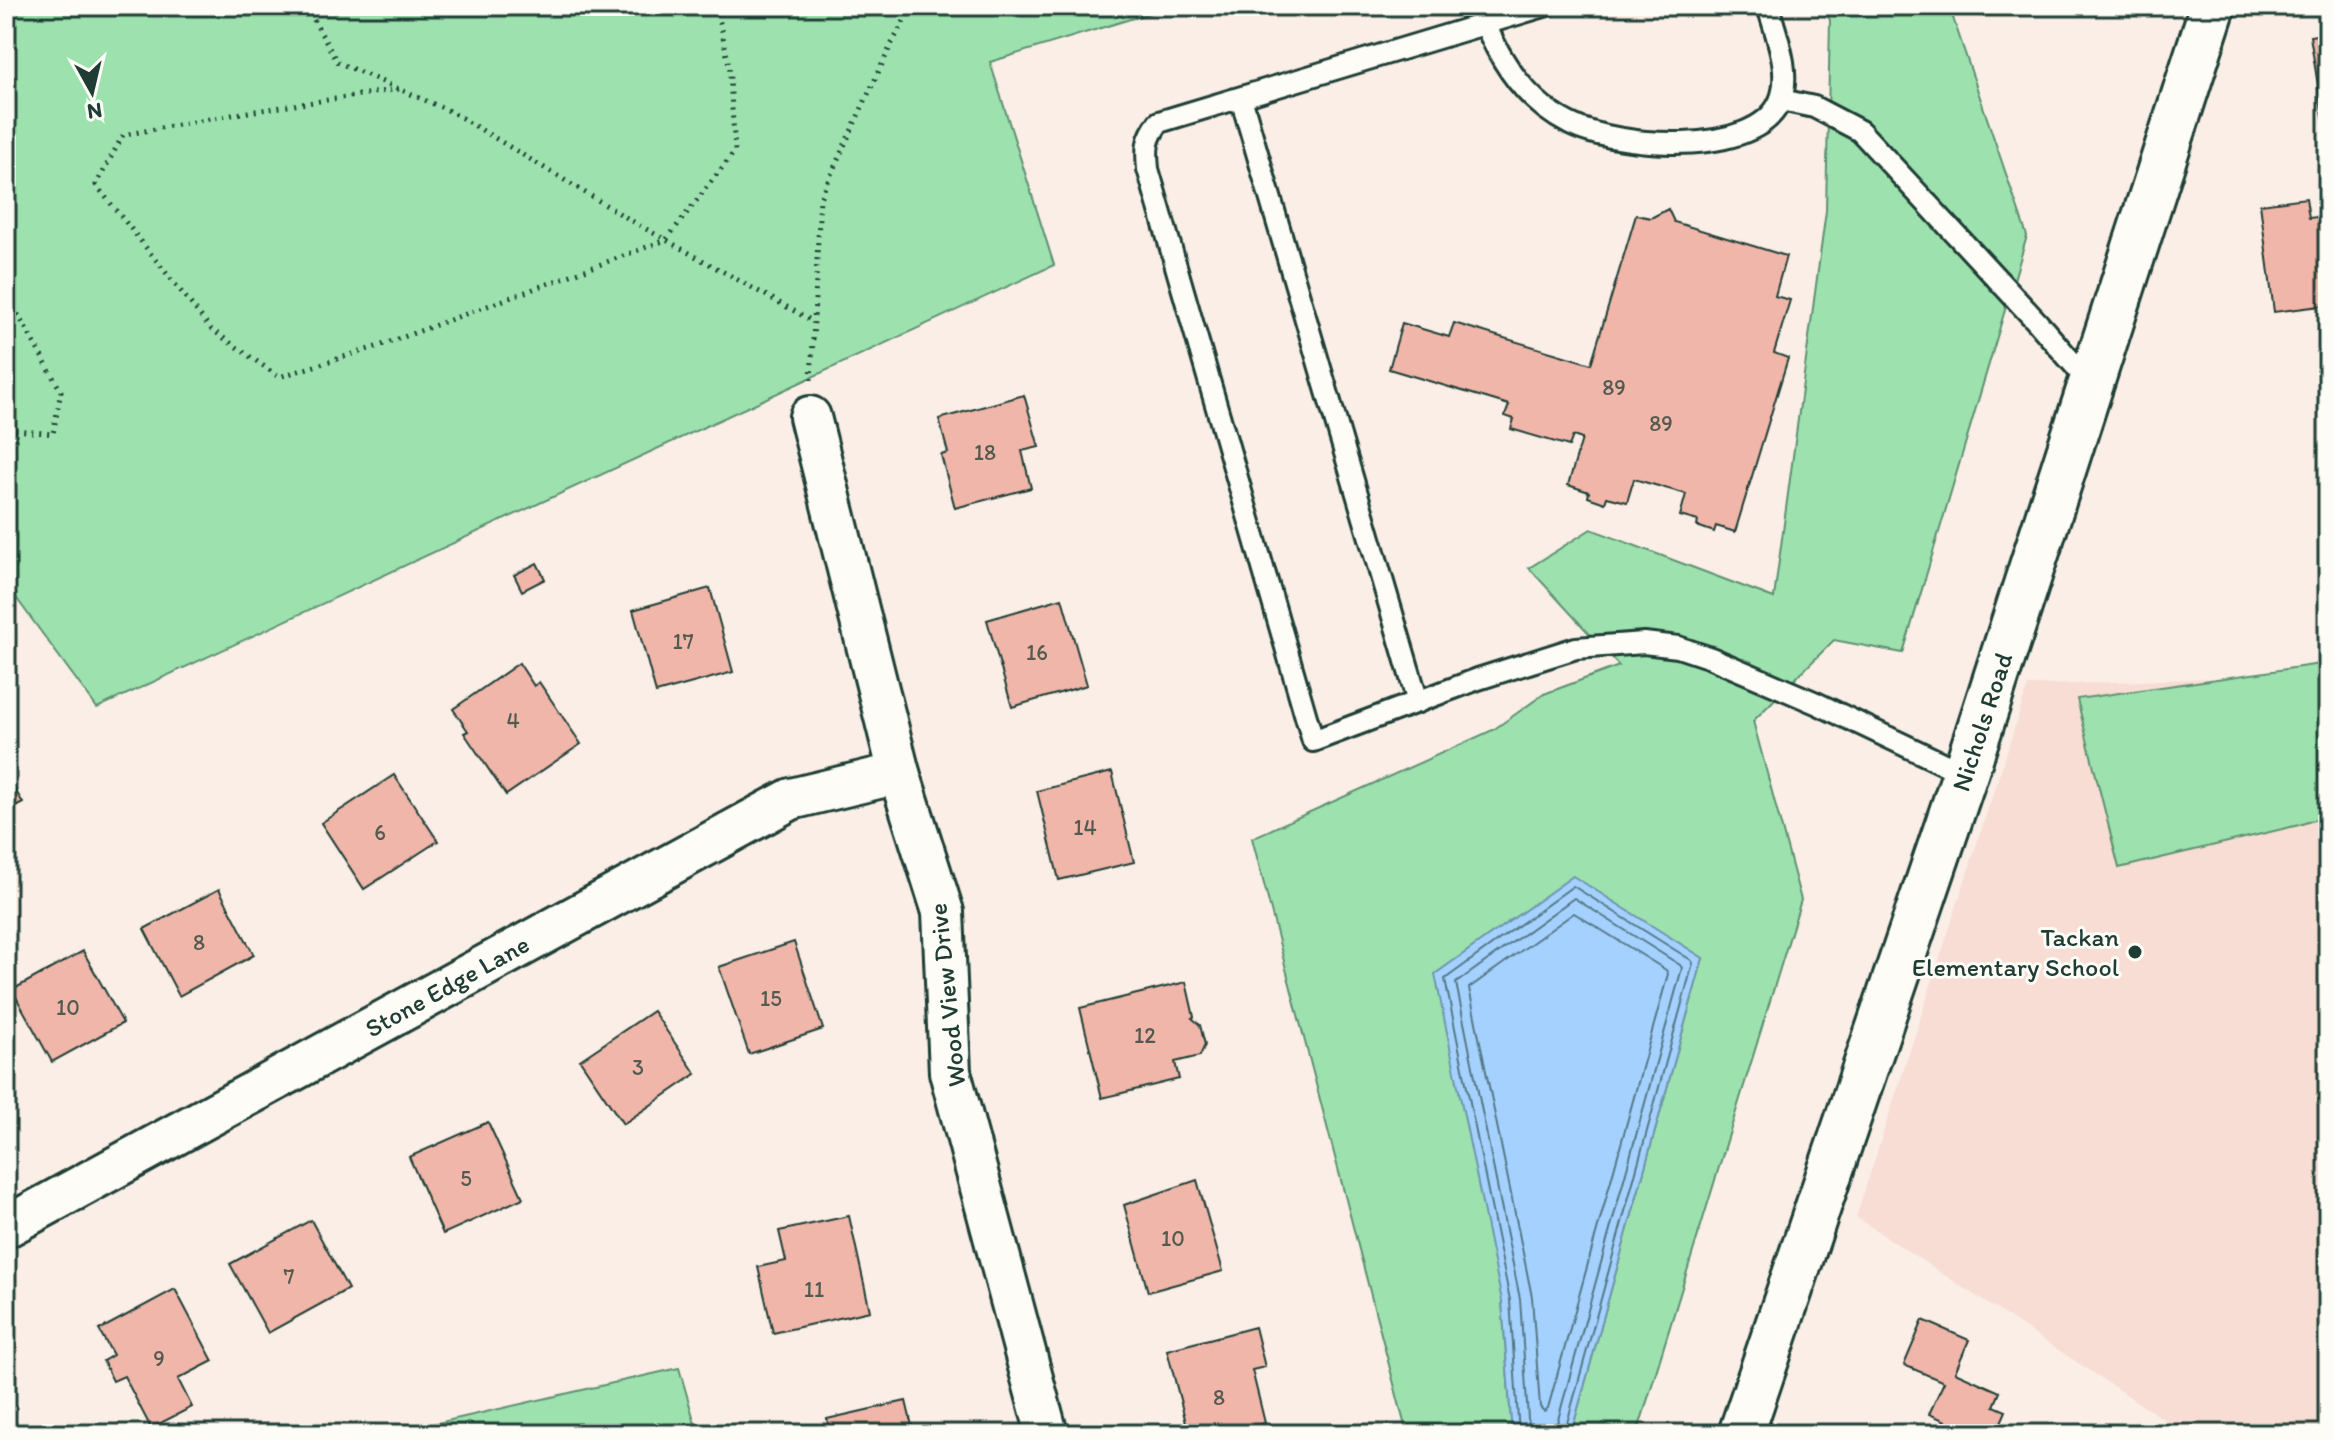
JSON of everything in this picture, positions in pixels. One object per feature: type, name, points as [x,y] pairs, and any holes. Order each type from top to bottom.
[{"type":"street","name":"Nichols Road","points":[[1741,1434],[1965,774],[2213,6]]},
{"type":"street","name":"Wood View Drive","points":[[810,417],[899,773],[943,912],[950,1072],[1047,1434]]},
{"type":"street","name":"Stone Edge Lane","points":[[6,1227],[791,799],[899,773]]},
{"type":"lane","points":[[1544,6],[1159,122],[1150,134],[1146,148],[1148,169],[1313,741],[1478,679],[1576,648],[1644,643],[1678,647],[1711,658],[1816,703],[1965,774]]},
{"type":"lane","points":[[1485,23],[1494,47],[1519,84],[1544,107],[1570,124],[1604,136],[1645,143],[1713,140],[1740,133],[1768,119],[1781,100],[1785,78],[1768,6]]},
{"type":"lane","points":[[1241,98],[1418,702]]},
{"type":"lane","points":[[1781,100],[1814,107],[1860,131],[2038,323],[2091,385]]},
{"type":"path","points":[[306,6],[337,62],[452,112],[666,240],[814,322]]},
{"type":"path","points":[[399,89],[123,135],[96,185],[211,329],[279,377],[379,346],[666,240],[735,151],[729,65],[718,6]]},
{"type":"path","points":[[810,417],[820,198],[912,6]]},
{"type":"path","points":[[6,293],[61,391],[53,434],[6,429]]},
{"type":"shaded area","name":"Tackan Elementary School","points":[[2328,673],[2328,1434],[2186,1434],[1856,1217],[2028,686]]},
{"type":"green space","points":[[6,6],[1173,6],[990,62],[1054,265],[97,708],[6,584]]},
{"type":"green space","points":[[1820,6],[1949,6],[2027,236],[1903,653],[1834,640],[1753,721],[1801,900],[1637,1434],[1571,1434],[1703,958],[1502,1301],[1512,1434],[1407,1434],[1252,838],[1493,730],[1544,694],[1619,666],[1529,568],[1591,529],[1774,598],[1826,211],[1830,20]]},
{"type":"green space","points":[[2328,663],[2328,815],[2299,825],[2119,868],[2077,699]]},
{"type":"green space","points":[[679,1368],[698,1434],[389,1434]]},
{"type":"water","points":[[1573,876],[1703,958],[1571,1434],[1512,1434],[1502,1301],[1435,974]]},
{"type":"building","points":[[2328,33],[2328,147],[2310,36]]},
{"type":"building","points":[[2306,198],[2309,218],[2325,216],[2328,305],[2274,312],[2260,204]]},
{"type":"building","points":[[1668,209],[1674,222],[1786,256],[1775,296],[1790,300],[1774,353],[1788,358],[1735,532],[1716,526],[1714,532],[1697,526],[1698,521],[1680,516],[1686,494],[1634,479],[1627,502],[1607,497],[1605,503],[1588,497],[1589,492],[1568,485],[1582,439],[1573,436],[1569,446],[1511,429],[1514,419],[1505,416],[1509,405],[1389,369],[1402,323],[1449,337],[1454,323],[1591,364],[1636,215],[1651,218]]},
{"type":"building","points":[[1024,395],[1039,447],[1022,451],[1031,488],[955,508],[941,455],[948,453],[939,419]]},
{"type":"building","points":[[537,563],[545,579],[522,591],[514,575]]},
{"type":"building","points":[[710,588],[733,672],[656,693],[633,610]]},
{"type":"building","points":[[1062,598],[1087,685],[1012,707],[987,620]]},
{"type":"building","points":[[519,663],[534,686],[539,682],[581,744],[506,795],[464,733],[468,731],[453,709]]},
{"type":"building","points":[[1112,772],[1134,862],[1059,880],[1037,791]]},
{"type":"building","points":[[394,775],[438,841],[364,889],[321,823]]},
{"type":"building","points":[[10,781],[23,803],[6,812],[6,784]]},
{"type":"building","points":[[219,889],[254,955],[179,996],[144,929]]},
{"type":"building","points":[[794,942],[823,1029],[749,1054],[719,967]]},
{"type":"building","points":[[83,951],[123,1023],[52,1062],[12,990]]},
{"type":"building","points":[[1186,982],[1192,1018],[1200,1025],[1205,1045],[1200,1056],[1175,1062],[1179,1079],[1102,1098],[1080,1008]]},
{"type":"building","points":[[653,1011],[696,1074],[623,1124],[580,1060]]},
{"type":"building","points":[[488,1122],[523,1198],[443,1234],[409,1157]]},
{"type":"building","points":[[1197,1180],[1223,1271],[1148,1292],[1124,1205]]},
{"type":"building","points":[[849,1216],[870,1311],[773,1333],[758,1267],[786,1261],[779,1231]]},
{"type":"building","points":[[311,1220],[348,1289],[268,1333],[230,1264]]},
{"type":"building","points":[[175,1289],[213,1361],[178,1379],[192,1407],[151,1428],[124,1376],[113,1381],[103,1361],[113,1355],[99,1330]]},
{"type":"building","points":[[1923,1320],[1969,1340],[1955,1372],[2000,1392],[1994,1406],[2006,1411],[1996,1434],[1941,1434],[1946,1421],[1929,1414],[1944,1382],[1904,1365]]},
{"type":"building","points":[[1255,1327],[1265,1367],[1252,1370],[1265,1423],[1226,1434],[1189,1434],[1167,1350]]},
{"type":"building","points":[[906,1401],[914,1434],[830,1434],[827,1419]]},
{"type":"place","name":"Tackan Elementary School","points":[[2135,952]]}]
